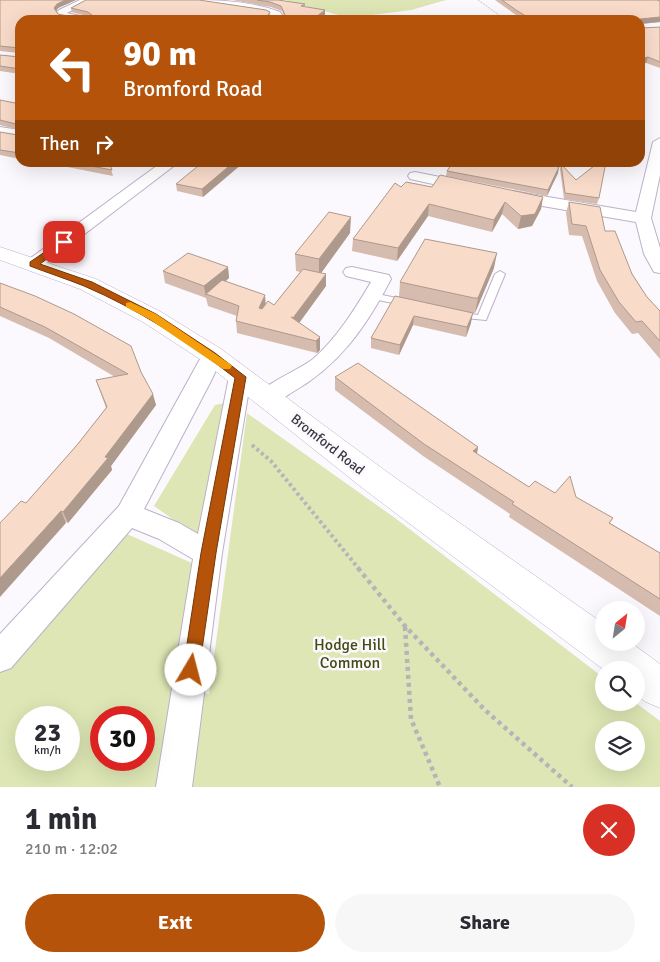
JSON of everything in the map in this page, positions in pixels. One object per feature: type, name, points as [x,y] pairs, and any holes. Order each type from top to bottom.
[{"type":"street","points":[[63,15],[62,12],[87,0]]},
{"type":"street","points":[[200,0],[269,11],[277,15]]},
{"type":"street","points":[[0,130],[15,133]]},
{"type":"street","points":[[660,142],[643,218],[653,254],[660,268]]},
{"type":"street","points":[[34,264],[165,167]]},
{"type":"street","points":[[415,176],[482,190]]},
{"type":"street","points":[[501,194],[643,218]]},
{"type":"street","name":"Bromford Road","points":[[0,253],[88,284],[152,317],[212,355],[376,481],[624,661]]},
{"type":"street","points":[[267,397],[311,371],[323,361],[356,321],[382,279],[352,272]]},
{"type":"street","points":[[0,657],[128,514],[200,381],[212,355]]},
{"type":"street","points":[[174,787],[208,553],[240,377]]},
{"type":"street","points":[[128,514],[169,532],[208,553]]},
{"type":"street","name":"Bromford Road","points":[[645,677],[660,688]]},
{"type":"lane","points":[[444,312],[471,318],[482,318],[500,274]]},
{"type":"lane","points":[[372,296],[417,306]]},
{"type":"path","points":[[478,0],[499,15]]},
{"type":"path","points":[[231,427],[271,461],[405,626],[485,710],[572,787]]},
{"type":"path","points":[[405,626],[411,719],[440,787]]},
{"type":"green space","points":[[285,0],[446,0],[411,10],[372,15],[338,15]]},
{"type":"green space","points":[[225,403],[198,537],[154,506],[215,405]]},
{"type":"green space","name":"Hodge Hill Common","points":[[247,413],[395,518],[595,671],[595,711],[645,710],[660,721],[660,787],[0,787],[0,670],[127,534],[194,564],[180,689],[209,694]]},
{"type":"building","points":[[0,0],[65,0],[54,8],[58,14],[63,15],[15,15],[15,48],[0,46]]},
{"type":"building","points":[[86,0],[199,0],[270,12],[268,15],[92,15],[88,12],[71,8]]},
{"type":"building","points":[[257,0],[278,0],[305,4],[301,6],[325,10],[318,15],[285,15],[281,6]]},
{"type":"building","points":[[502,0],[660,1],[660,17],[645,18],[645,15],[524,15]]},
{"type":"building","points":[[660,27],[660,62],[648,57],[645,58],[645,28]]},
{"type":"building","points":[[0,55],[15,56],[15,68],[0,66]]},
{"type":"building","points":[[0,100],[15,103],[15,124],[0,120]]},
{"type":"building","points":[[0,132],[15,134],[15,152],[0,150]]},
{"type":"building","points":[[96,167],[111,167],[112,170]]},
{"type":"building","points":[[197,167],[228,167],[202,189],[176,184]]},
{"type":"building","points":[[450,167],[559,167],[548,190],[447,171]]},
{"type":"building","points":[[561,167],[564,167],[576,180],[593,167],[605,167],[599,198],[565,193]]},
{"type":"building","points":[[440,175],[543,197],[535,214],[521,216],[505,202],[494,220],[429,204],[398,248],[353,239],[395,183],[401,187],[406,182],[432,187]]},
{"type":"building","points":[[569,202],[600,207],[605,231],[615,231],[632,274],[647,297],[660,311],[660,341],[642,321],[636,322],[619,302],[600,270],[586,226],[572,224]]},
{"type":"building","points":[[329,212],[351,217],[319,259],[295,254]]},
{"type":"building","points":[[425,239],[497,253],[478,298],[400,282]]},
{"type":"building","points":[[188,253],[228,267],[204,286],[163,271]]},
{"type":"building","points":[[303,269],[326,274],[293,318],[291,317],[320,337],[316,341],[236,321],[239,306],[206,294],[222,280],[265,295],[259,308],[262,309],[268,301],[274,305]]},
{"type":"building","points":[[0,283],[35,296],[74,314],[131,346],[141,372],[153,394],[105,457],[108,458],[63,512],[61,511],[0,578],[0,523],[21,501],[26,503],[77,445],[107,407],[96,380],[128,374],[45,327],[0,307]]},
{"type":"building","points":[[395,296],[473,313],[467,327],[414,316],[400,345],[371,338]]},
{"type":"building","points":[[358,363],[478,447],[473,451],[529,487],[535,481],[555,493],[570,476],[576,497],[613,518],[609,523],[660,553],[660,599],[512,504],[514,502],[424,444],[335,377]]},
{"type":"slow traffic","points":[[130,305],[212,355],[226,366]]},
{"type":"route","points":[[64,242],[34,264],[88,284],[152,317],[212,355],[240,377],[208,553],[191,670]]}]
